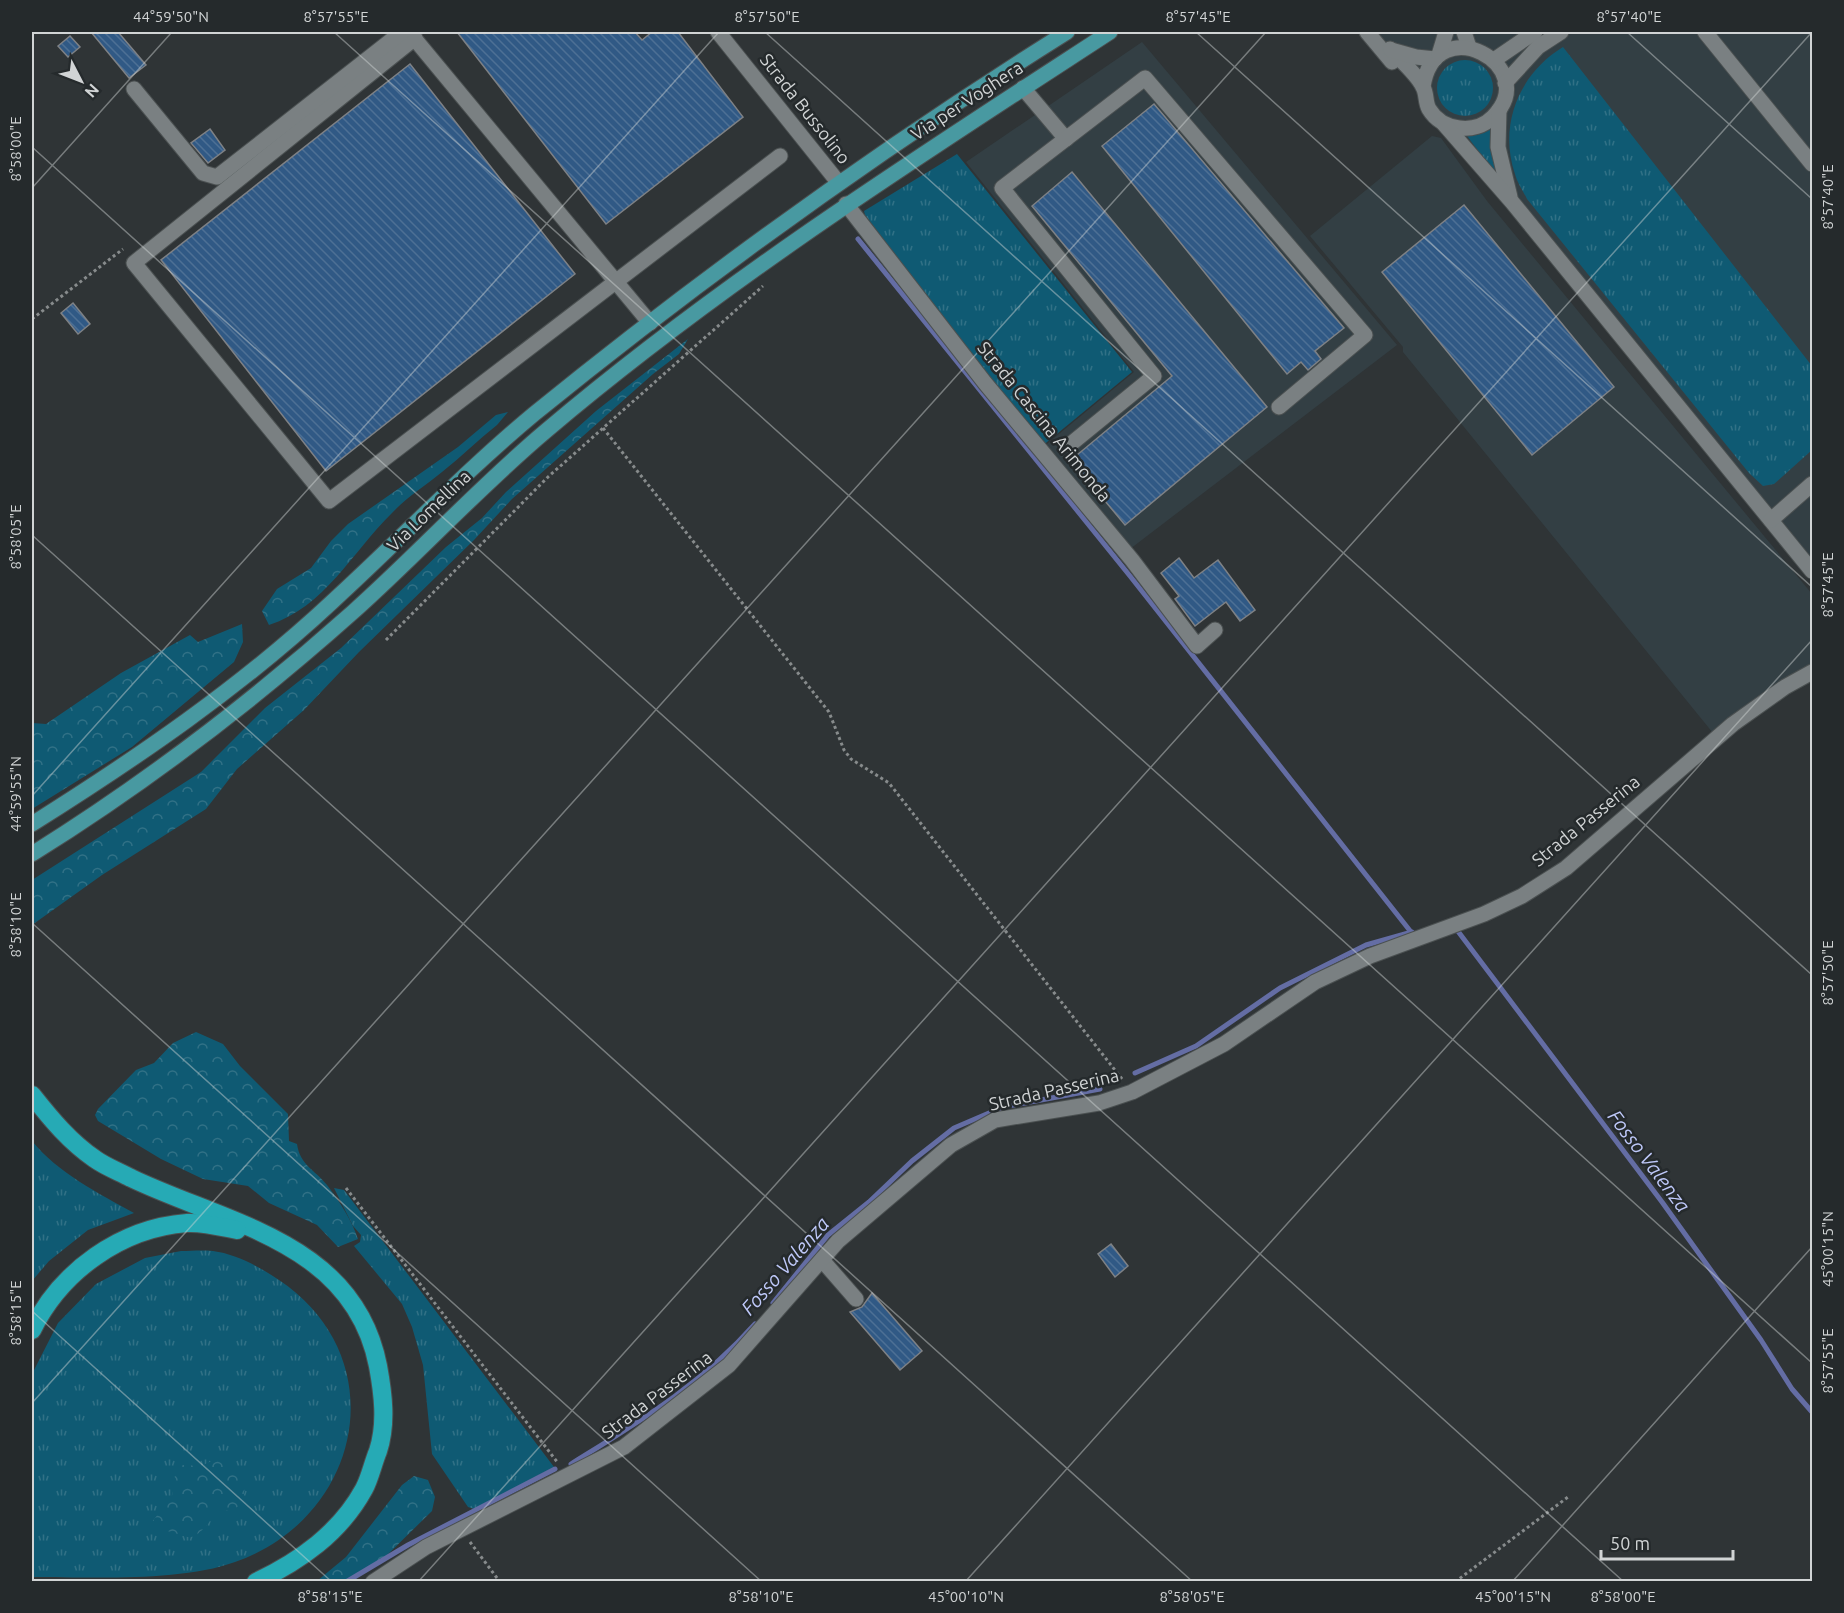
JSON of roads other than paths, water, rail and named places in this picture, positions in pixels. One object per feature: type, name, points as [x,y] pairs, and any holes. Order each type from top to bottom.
[{"type":"highway","points":[[32,1095],[62,1132],[96,1160],[145,1184],[274,1237],[298,1250],[323,1270],[345,1293],[360,1317],[374,1349],[384,1405],[381,1442],[364,1489],[316,1547],[287,1567],[256,1581]]},
{"type":"highway","points":[[32,1330],[62,1285],[92,1258],[153,1229],[189,1223],[274,1237]]},
{"type":"main road","name":"Via per Voghera","points":[[833,186],[1067,32]]},
{"type":"main road","name":"Via per Voghera","points":[[846,204],[1110,32]]},
{"type":"main road","name":"Via Lomellina","points":[[33,823],[140,755],[241,680],[331,604],[485,457],[650,323],[833,186]]},
{"type":"main road","name":"Via Lomellina","points":[[37,851],[147,778],[247,704],[356,610],[485,484],[550,428],[675,329],[846,204]]},
{"type":"street","name":"Strada Bussolino","points":[[718,32],[833,186]]},
{"type":"street","points":[[1425,95],[1425,77],[1437,57],[1446,32]]},
{"type":"street","points":[[1464,32],[1469,47]]},
{"type":"street","points":[[1494,60],[1535,32]]},
{"type":"street","points":[[1505,83],[1538,47],[1561,32]]},
{"type":"street","points":[[1705,32],[1812,164]]},
{"type":"street","points":[[1369,33],[1425,95]]},
{"type":"street","points":[[1369,33],[1390,49],[1425,95],[1433,114],[1512,202],[1812,571]]},
{"type":"street","points":[[134,89],[204,173],[217,177],[409,34]]},
{"type":"street","points":[[409,34],[650,323]]},
{"type":"street","points":[[409,34],[134,263],[329,501],[780,156]]},
{"type":"street","points":[[1390,49],[1416,57],[1437,57],[1454,48],[1469,47],[1483,51],[1502,70],[1505,83],[1504,97],[1499,110],[1498,147],[1512,202]]},
{"type":"street","points":[[1072,443],[1154,376],[1002,188],[1146,78],[1365,335],[1279,407]]},
{"type":"street","points":[[1023,88],[1066,140]]},
{"type":"street","points":[[1444,124],[1468,129],[1491,119],[1499,110]]},
{"type":"street","name":"Strada Cascina Arimonda","points":[[846,204],[985,383],[1132,560],[1197,646],[1215,630]]},
{"type":"street","points":[[1771,520],[1812,484]]},
{"type":"street","name":"Strada Passerina","points":[[374,1581],[426,1548],[624,1447],[729,1365],[838,1241],[951,1145],[995,1119],[1099,1103],[1132,1092],[1224,1044],[1315,982],[1370,956],[1420,940],[1522,896],[1566,868],[1733,724],[1785,687],[1812,672]]},
{"type":"street","points":[[822,1260],[856,1299]]},
{"type":"waterway","points":[[858,239],[1130,576],[1411,932]]},
{"type":"waterway","name":"Fosso Valenza","points":[[1457,930],[1662,1202],[1761,1340],[1792,1389],[1812,1412]]},
{"type":"waterway","name":"Fosso Valenza","points":[[1135,1073],[1196,1046],[1280,988],[1366,945],[1412,932]]},
{"type":"waterway","name":"Fosso Valenza","points":[[773,1303],[828,1235],[869,1202],[912,1161],[954,1128],[1003,1107],[1100,1089]]},
{"type":"waterway","name":"Fosso Valenza","points":[[571,1464],[669,1401],[713,1366],[755,1324]]},
{"type":"waterway","name":"Fosso Valenza","points":[[346,1582],[408,1545],[555,1469]]}]
